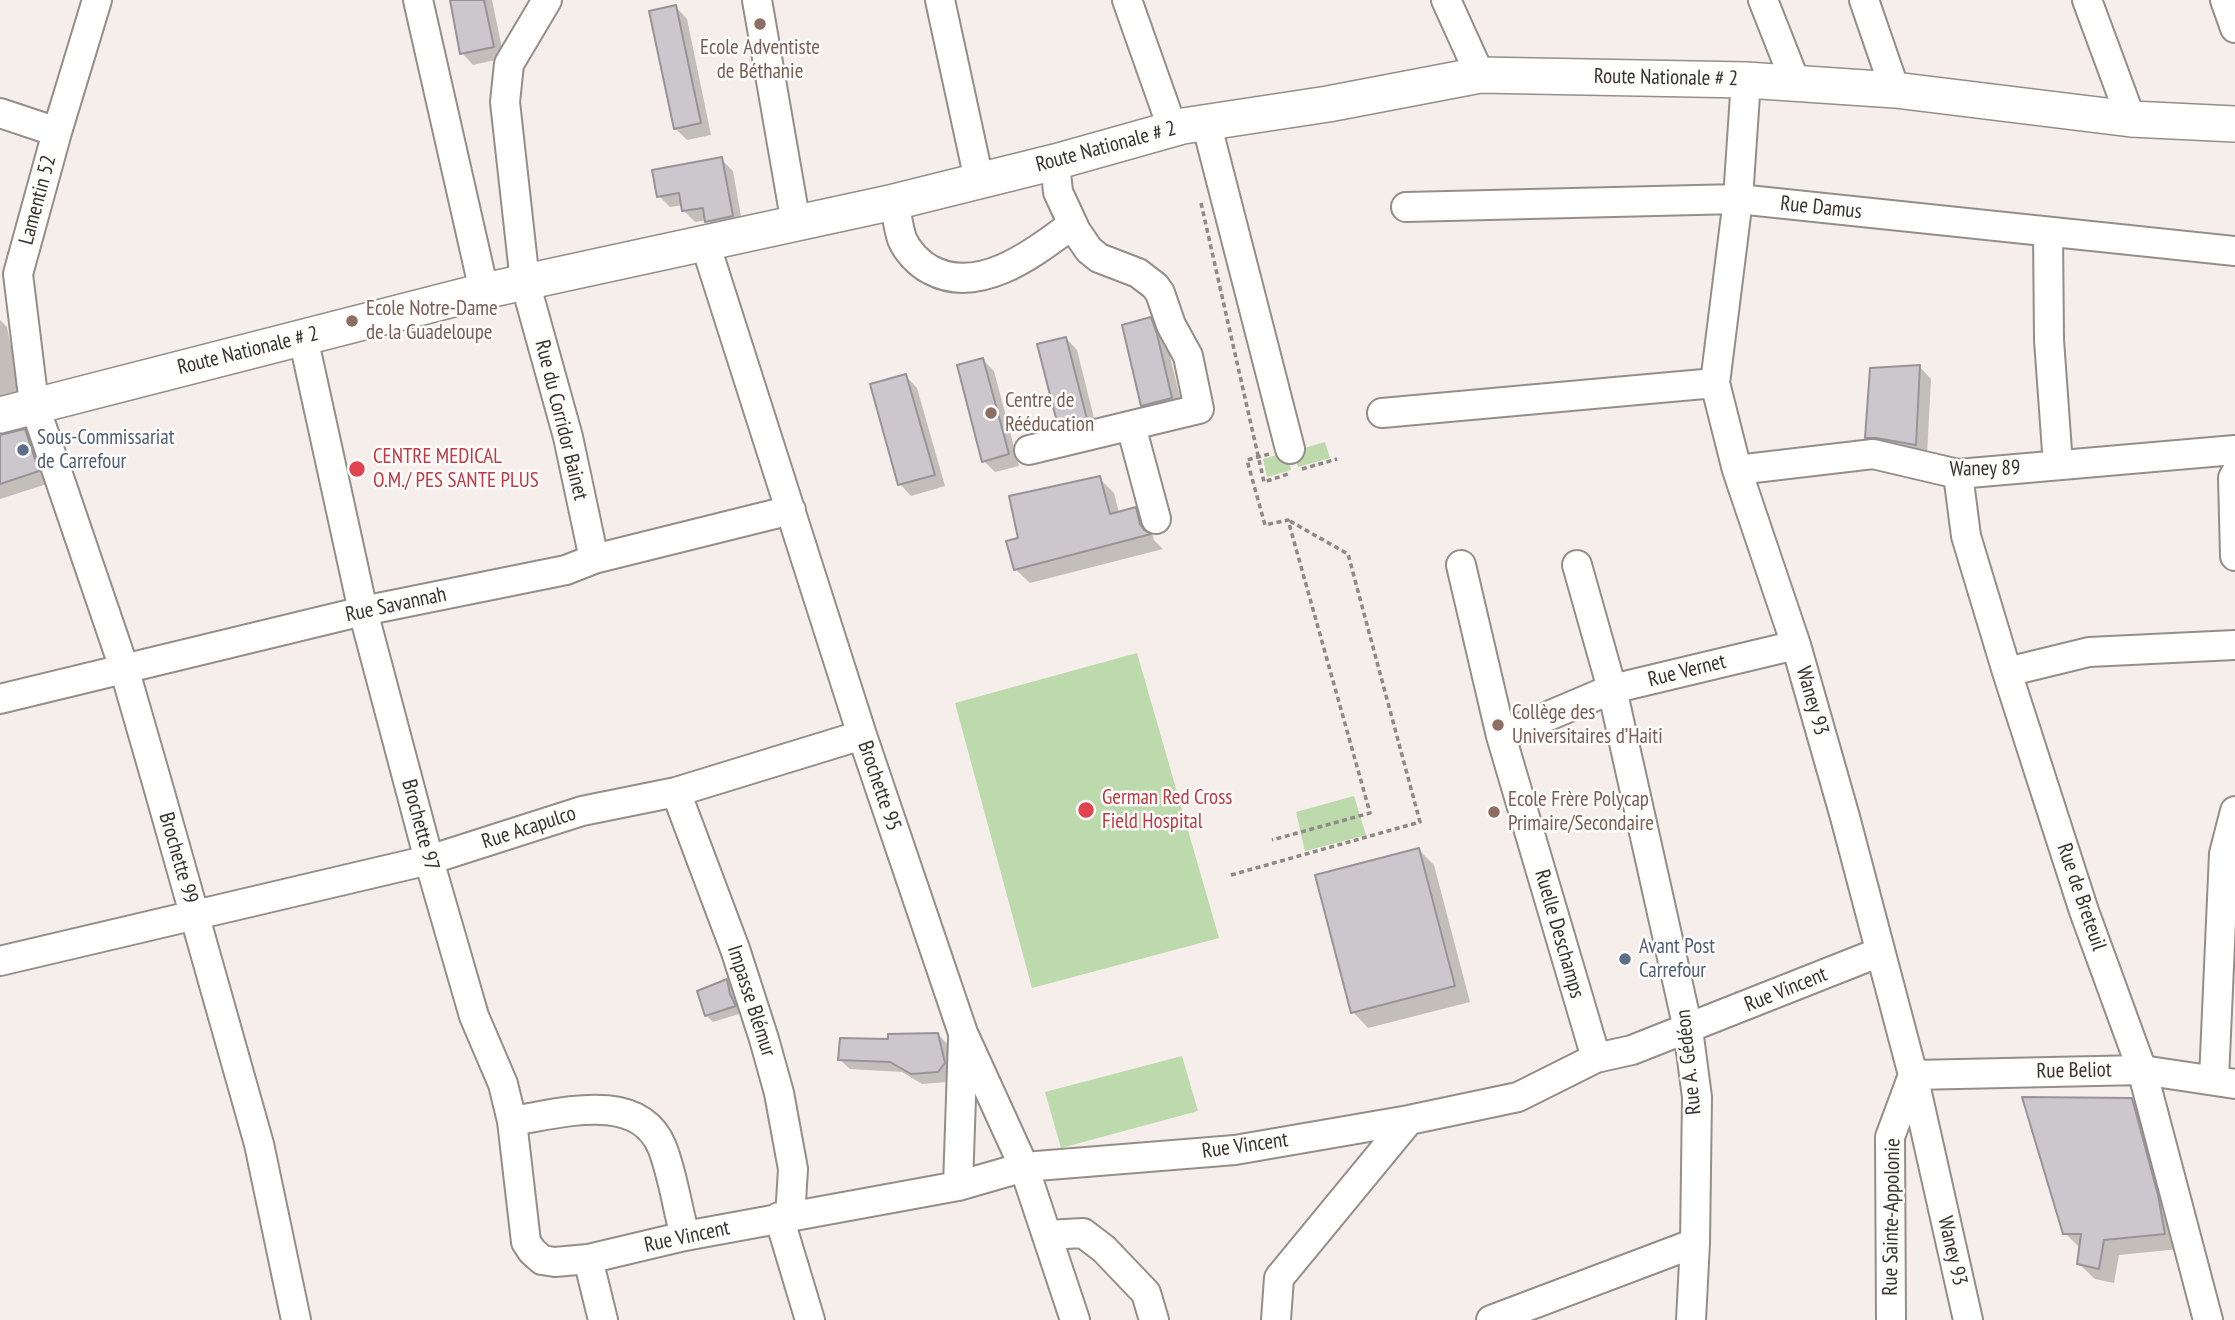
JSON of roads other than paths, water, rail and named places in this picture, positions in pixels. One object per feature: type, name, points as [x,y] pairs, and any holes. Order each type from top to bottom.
[{"type":"main road","name":"Route Nationale # 2","points":[[0,415],[34,404],[484,291],[894,202],[1189,126],[1328,104],[1480,75],[1746,80],[1895,90],[2131,119],[2235,124]]},
{"type":"street","name":"Lamentin 52","points":[[34,404],[18,274],[97,0]]},
{"type":"street","points":[[418,0],[484,291]]},
{"type":"street","name":"Rue du Corridor Bainet","points":[[547,0],[509,64],[505,102],[525,282],[568,437],[594,559]]},
{"type":"street","points":[[757,0],[796,224]]},
{"type":"street","points":[[940,0],[979,180]]},
{"type":"street","points":[[1127,0],[1189,126],[1290,449]]},
{"type":"street","points":[[1446,0],[1480,75]]},
{"type":"street","points":[[1763,0],[1796,84]]},
{"type":"street","points":[[1864,0],[1895,90]]},
{"type":"street","points":[[2087,0],[2131,119]]},
{"type":"street","points":[[2225,0],[2235,28]]},
{"type":"street","name":"Waney 93","points":[[1746,80],[1738,199],[1714,383],[1737,470],[1796,645],[1880,952],[1913,1074],[1968,1320]]},
{"type":"street","points":[[0,113],[57,132]]},
{"type":"street","points":[[1029,450],[1199,409],[1188,356],[1171,325],[1160,293],[1138,273],[1099,258],[1089,250],[1058,192],[1055,162]]},
{"type":"street","name":"Rue Damus","points":[[1406,206],[1738,199],[2235,251]]},
{"type":"street","points":[[894,202],[903,241],[924,267],[942,276],[981,276],[1001,269],[1035,251],[1073,224]]},
{"type":"street","points":[[2048,233],[2049,340],[2058,465]]},
{"type":"street","name":"Brochette 95","points":[[705,243],[862,734],[963,1033],[1024,1167],[1075,1320]]},
{"type":"street","name":"Brochette 97","points":[[303,337],[363,611],[429,860],[474,1016],[503,1084],[512,1121],[526,1242],[542,1260],[555,1262],[588,1259]]},
{"type":"street","points":[[1382,413],[1714,383]]},
{"type":"street","name":"Brochette 99","points":[[34,404],[124,668],[259,1144],[296,1320]]},
{"type":"street","points":[[1131,425],[1156,519]]},
{"type":"street","name":"Waney 89","points":[[1737,470],[1873,454],[1958,474],[2235,450]]},
{"type":"street","name":"Rue de Breteuil","points":[[1958,474],[1966,536],[2084,911],[2141,1070],[2208,1320]]},
{"type":"street","points":[[2235,474],[2235,556]]},
{"type":"street","name":"Rue Savannah","points":[[0,699],[363,611],[566,570],[594,559],[790,510]]},
{"type":"street","name":"Ruelle Deschamps","points":[[1461,565],[1501,736],[1596,1058]]},
{"type":"street","name":"Rue A. Gédéon","points":[[1577,565],[1612,689],[1688,1028],[1697,1097],[1691,1320]]},
{"type":"street","name":"Rue Vernet","points":[[1501,736],[1612,689],[1796,645]]},
{"type":"street","points":[[2007,671],[2089,652],[2235,645]]},
{"type":"street","name":"Rue Acapulco","points":[[0,961],[429,860],[582,811],[676,792],[862,734]]},
{"type":"street","name":"Impasse Blémur","points":[[676,792],[735,949],[779,1093],[793,1169],[784,1218]]},
{"type":"street","points":[[2225,1082],[2224,854],[2235,811]]},
{"type":"street","name":"Rue Vincent","points":[[588,1259],[685,1236],[958,1186],[1024,1167],[1235,1150],[1409,1120],[1518,1097],[1596,1058],[1632,1050],[1880,952]]},
{"type":"street","points":[[958,1186],[963,1033]]},
{"type":"street","name":"Rue Beliot","points":[[1913,1074],[2141,1070],[2225,1082]]},
{"type":"street","name":"Rue Sainte-Appolonie","points":[[1891,1320],[1889,1137],[1913,1074]]},
{"type":"street","points":[[512,1121],[594,1109],[612,1110],[645,1123],[654,1132],[662,1148],[685,1236]]},
{"type":"street","points":[[1276,1320],[1279,1278],[1409,1120]]},
{"type":"street","points":[[784,1218],[810,1320]]},
{"type":"street","points":[[1046,1235],[1083,1233],[1104,1249],[1146,1293],[1154,1320]]},
{"type":"street","points":[[1491,1320],[1695,1243]]},
{"type":"street","points":[[588,1259],[603,1320]]},
{"type":"place","name":"Ecole Adventiste de Béthanie","points":[[760,24]]},
{"type":"place","name":"Ecole Notre-Dame de la Guadeloupe","points":[[352,321]]},
{"type":"place","name":"Centre de Rééducation","points":[[991,413]]},
{"type":"place","name":"Sous-Commissariat de Carrefour","points":[[23,450]]},
{"type":"place","name":"CENTRE MEDICAL O.M./ PES SANTE PLUS","points":[[357,469]]},
{"type":"place","name":"Collège des Universitaires d’Haiti","points":[[1498,725]]},
{"type":"place","name":"German Red Cross Field Hospital","points":[[1086,810]]},
{"type":"place","name":"Ecole Frère Polycap Primaire/Secondaire","points":[[1494,812]]},
{"type":"place","name":"Avant Post Carrefour","points":[[1625,959]]}]
